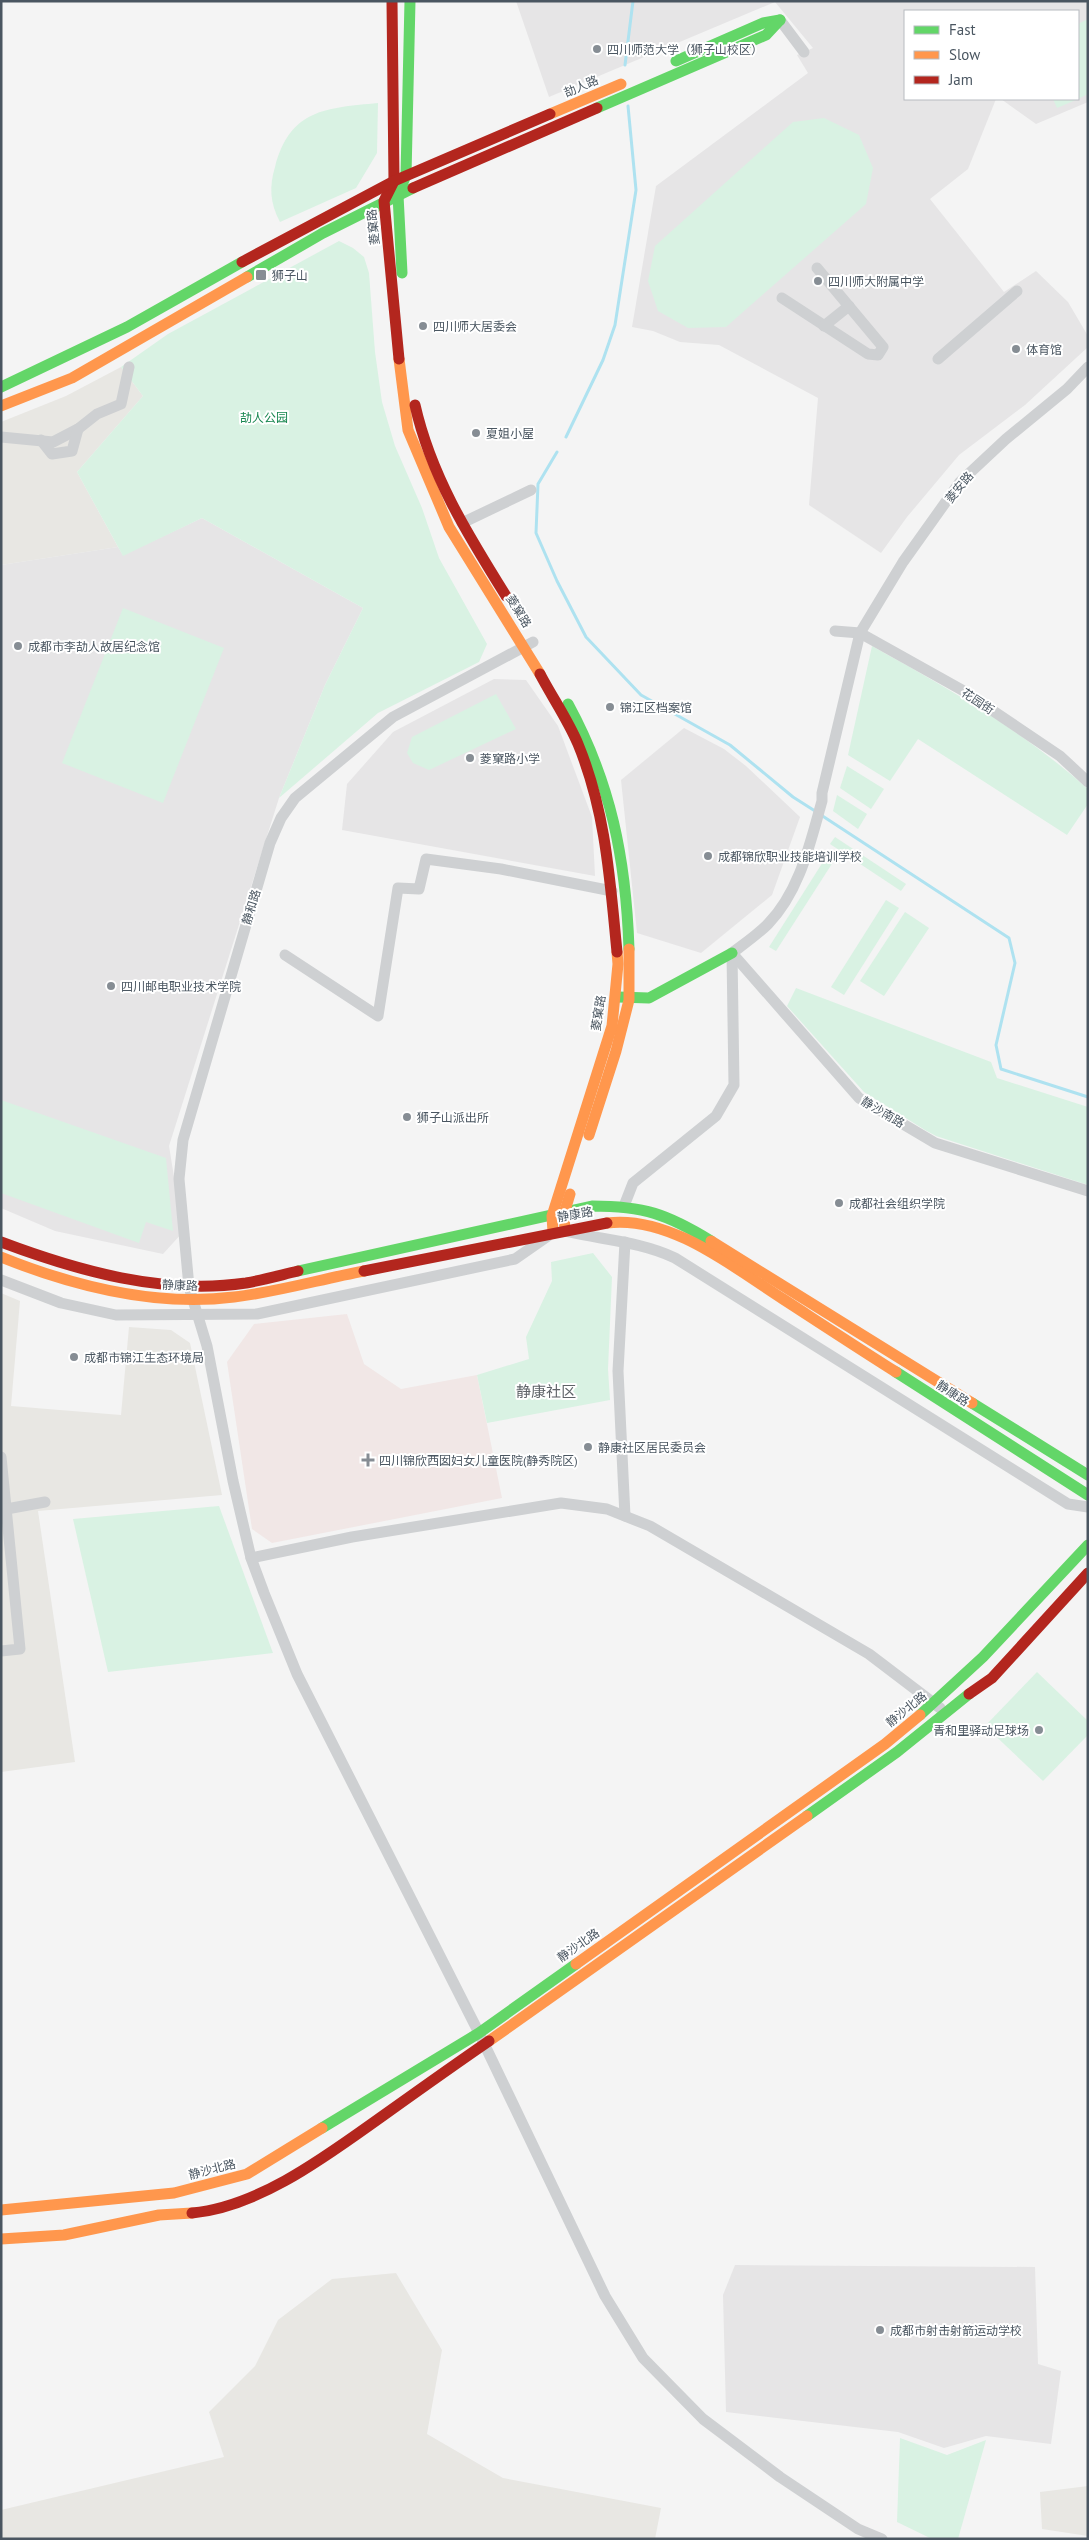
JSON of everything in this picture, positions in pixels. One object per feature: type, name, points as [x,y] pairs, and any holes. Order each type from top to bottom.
[{"type":"street","name":"菱窠路","points":[[392,1],[394,181],[384,201],[408,430],[449,527],[529,644],[585,732],[606,783],[620,845],[627,905],[629,998],[622,1034],[557,1232]]},
{"type":"street","name":"菱窠路","points":[[410,1],[406,175],[398,195],[411,386],[417,420],[434,466],[462,523],[529,644],[578,744],[601,817],[612,891],[618,964],[612,1026],[552,1216],[557,1232]]},
{"type":"street","points":[[780,20],[804,52]]},
{"type":"street","points":[[663,66],[763,23],[780,20]]},
{"type":"street","points":[[1,406],[72,378],[323,233],[384,201],[486,155],[766,35],[780,20]]},
{"type":"street","name":"劼人路","points":[[1,387],[127,327],[250,257],[406,175],[636,78]]},
{"type":"street","points":[[782,298],[868,354],[878,355],[883,347],[817,268]]},
{"type":"street","points":[[938,359],[1016,291]]},
{"type":"street","points":[[824,326],[849,306]]},
{"type":"street","points":[[1,437],[53,442],[78,429],[97,414],[121,404],[129,366]]},
{"type":"street","name":"菱安路","points":[[732,953],[769,923],[790,892],[806,860],[822,801],[822,793],[860,633],[903,562],[960,482],[1006,438],[1067,389],[1088,367]]},
{"type":"street","points":[[41,440],[52,454],[72,451],[78,429]]},
{"type":"street","points":[[462,523],[531,490]]},
{"type":"street","points":[[835,631],[860,633]]},
{"type":"street","name":"花园街","points":[[860,633],[962,690],[1060,756],[1088,782]]},
{"type":"street","name":"静和路","points":[[529,644],[393,717],[295,798],[281,818],[270,843],[183,1140],[179,1179],[189,1287],[207,1346],[232,1481],[252,1558],[297,1674],[479,2033],[483,2045],[605,2296],[642,2358],[703,2419],[788,2482],[858,2529],[882,2539]]},
{"type":"street","points":[[285,956],[378,1016],[398,888],[419,889],[426,859],[501,868],[612,891]]},
{"type":"street","points":[[614,997],[649,998],[732,953],[734,1085],[716,1116],[633,1183],[624,1206]]},
{"type":"street","name":"静沙南路","points":[[732,953],[859,1098],[935,1142],[1088,1191]]},
{"type":"street","name":"静康路","points":[[1,1242],[81,1270],[189,1287],[246,1283],[508,1222],[564,1214],[592,1206],[624,1206],[659,1213],[698,1233],[1088,1475]]},
{"type":"street","name":"静康路","points":[[1,1257],[28,1268],[98,1288],[164,1299],[193,1300],[234,1297],[557,1232],[624,1221],[660,1228],[695,1243],[1088,1495]]},
{"type":"street","points":[[1,1280],[61,1303],[116,1315],[257,1314],[515,1260],[557,1232],[625,1242],[655,1249],[675,1258],[1068,1504],[1088,1507]]},
{"type":"street","points":[[625,1242],[618,1371],[625,1516]]},
{"type":"street","points":[[1,1457],[4,1509],[20,1649],[1,1651]]},
{"type":"street","points":[[4,1509],[45,1502]]},
{"type":"street","points":[[252,1558],[352,1537],[561,1503],[607,1509],[650,1526],[869,1654],[945,1712]]},
{"type":"street","name":"静沙北路","points":[[1,2210],[174,2193],[247,2174],[479,2033],[876,1749],[934,1704],[983,1657],[1088,1544]]},
{"type":"street","points":[[1,2239],[64,2234],[159,2215],[213,2211],[257,2196],[329,2154],[897,1752],[945,1712],[992,1678],[1088,1574]]},
{"type":"shaded area","name":"四川师大附属中学","points":[[516,1],[1088,1],[1088,102],[1036,124],[1002,100],[1079,100],[1079,10],[904,10],[904,100],[996,100],[968,169],[930,199],[1004,292],[1036,271],[1068,302],[1088,336],[1088,347],[1025,405],[959,455],[907,517],[881,553],[809,505],[818,398],[719,345],[680,342],[653,331],[632,327],[656,186],[808,73],[797,55],[813,48],[775,2],[549,97]]},
{"type":"shaded area","points":[[121,367],[143,396],[77,472],[118,547],[1,565],[1,422],[66,396]]},
{"type":"shaded area","name":"四川邮电职业技术学院","points":[[202,518],[363,608],[325,685],[279,798],[169,1146],[183,1232],[163,1254],[55,1231],[1,1208],[1,565],[118,547],[123,555]]},
{"type":"shaded area","name":"菱窠路小学","points":[[494,679],[526,680],[558,726],[592,817],[595,876],[342,830],[347,784],[393,732]]},
{"type":"shaded area","name":"成都锦欣职业技能培训学校","points":[[684,728],[724,749],[746,766],[800,817],[772,895],[701,953],[637,933],[621,780]]},
{"type":"shaded area","points":[[1,1293],[20,1301],[11,1406],[121,1415],[129,1327],[171,1330],[190,1343],[222,1495],[38,1511],[75,1762],[1,1772]]},
{"type":"shaded area","name":"四川锦欣西囡妇女儿童医院(静秀院区)","points":[[347,1314],[364,1364],[401,1389],[477,1375],[502,1498],[272,1543],[252,1529],[227,1362],[254,1324]]},
{"type":"shaded area","name":"成都市射击射箭运动学校","points":[[735,2265],[1035,2267],[1038,2364],[1061,2371],[1051,2444],[986,2436],[944,2448],[898,2432],[726,2412],[723,2295]]},
{"type":"shaded area","points":[[396,2273],[442,2350],[427,2434],[503,2478],[661,2508],[655,2539],[1,2539],[1,2510],[224,2457],[209,2412],[255,2366],[278,2320],[332,2279]]},
{"type":"shaded area","points":[[1088,2486],[1088,2536],[1042,2529],[1040,2492]]},
{"type":"green space","points":[[1088,19],[1088,94],[1079,98],[1079,24]]},
{"type":"green space","points":[[1053,100],[1076,100],[1057,108]]},
{"type":"green space","points":[[378,103],[377,153],[356,188],[280,222],[272,202],[272,181],[282,148],[290,133],[300,123],[313,115],[327,110]]},
{"type":"green space","points":[[824,118],[859,135],[873,168],[866,204],[726,327],[688,328],[658,311],[648,281],[655,246],[793,122]]},
{"type":"green space","name":"劼人公园","points":[[339,241],[353,248],[364,257],[369,273],[375,352],[382,402],[395,446],[422,508],[439,558],[487,644],[479,662],[378,713],[279,798],[325,685],[363,608],[202,518],[123,556],[77,472],[143,396],[121,367],[168,334]]},
{"type":"green space","points":[[123,608],[224,648],[163,803],[62,763]]},
{"type":"green space","points":[[872,646],[984,711],[1038,748],[1088,789],[1088,804],[1067,835],[918,739],[890,781],[848,755]]},
{"type":"green space","points":[[496,694],[516,729],[429,770],[413,763],[407,753],[412,737]]},
{"type":"green space","points":[[847,766],[884,789],[871,809],[840,788]]},
{"type":"green space","points":[[837,795],[867,814],[858,829],[833,811]]},
{"type":"green space","points":[[835,837],[906,884],[901,891],[830,844]]},
{"type":"green space","points":[[828,854],[835,859],[776,951],[769,947]]},
{"type":"green space","points":[[886,900],[899,908],[844,995],[831,987]]},
{"type":"green space","points":[[905,912],[929,928],[884,996],[860,981]]},
{"type":"green space","points":[[796,988],[991,1062],[997,1078],[1088,1107],[1088,1185],[936,1136],[864,1092],[787,1006]]},
{"type":"green space","points":[[1,1100],[166,1158],[173,1231],[146,1222],[139,1243],[1,1193]]},
{"type":"green space","points":[[593,1253],[612,1277],[608,1369],[610,1400],[487,1423],[477,1375],[529,1359],[526,1337],[552,1281],[551,1262]]},
{"type":"green space","points":[[219,1506],[273,1653],[108,1672],[73,1519]]},
{"type":"green space","name":"青和里驿动足球场","points":[[1037,1672],[1088,1721],[1088,1735],[1043,1781],[985,1726]]},
{"type":"green space","points":[[900,2438],[947,2455],[986,2440],[958,2539],[932,2539],[897,2522]]},
{"type":"waterway","points":[[625,65],[633,1]]},
{"type":"waterway","points":[[566,437],[603,360],[615,325],[636,190],[628,106]]},
{"type":"waterway","points":[[557,452],[538,484],[536,533],[557,581],[586,637],[641,695],[730,745],[793,797],[815,811]]},
{"type":"waterway","points":[[821,815],[1009,938],[1015,963],[996,1045],[1001,1069],[1088,1097]]},
{"type":"traffic: fast","points":[[402,273],[398,195],[406,175],[410,1]]},
{"type":"traffic: fast","points":[[676,61],[763,23],[780,20]]},
{"type":"traffic: fast","points":[[597,108],[766,35],[780,20]]},
{"type":"traffic: fast","points":[[247,277],[323,233],[413,188]]},
{"type":"traffic: fast","points":[[1,387],[127,327],[242,262]]},
{"type":"traffic: fast","points":[[568,704],[595,763],[614,822],[624,884],[629,949]]},
{"type":"traffic: fast","points":[[618,997],[649,998],[732,953]]},
{"type":"traffic: fast","points":[[298,1271],[592,1206],[610,1206],[654,1213],[681,1224],[711,1241]]},
{"type":"traffic: fast","points":[[896,1372],[1088,1495]]},
{"type":"traffic: fast","points":[[972,1403],[1088,1475]]},
{"type":"traffic: fast","points":[[920,1715],[983,1657],[1088,1545]]},
{"type":"traffic: fast","points":[[807,1816],[897,1752],[969,1694]]},
{"type":"traffic: fast","points":[[322,2128],[479,2033],[576,1964]]},
{"type":"traffic: slow","points":[[550,114],[621,84]]},
{"type":"traffic: slow","points":[[1,406],[72,378],[247,277]]},
{"type":"traffic: slow","points":[[399,359],[408,430],[449,527],[540,674]]},
{"type":"traffic: slow","points":[[589,1135],[616,1051],[629,1000],[629,949]]},
{"type":"traffic: slow","points":[[553,1232],[552,1216],[612,1026],[618,964],[617,952]]},
{"type":"traffic: slow","points":[[565,1231],[564,1214],[570,1194]]},
{"type":"traffic: slow","points":[[607,1223],[631,1223],[654,1227],[700,1246],[896,1372]]},
{"type":"traffic: slow","points":[[711,1241],[972,1403]]},
{"type":"traffic: slow","points":[[1,1257],[86,1285],[115,1292],[174,1299],[204,1299],[250,1295],[364,1271]]},
{"type":"traffic: slow","points":[[576,1964],[885,1744],[920,1715]]},
{"type":"traffic: slow","points":[[489,2041],[807,1816]]},
{"type":"traffic: slow","points":[[1,2210],[174,2193],[247,2174],[322,2128]]},
{"type":"traffic: slow","points":[[1,2239],[64,2235],[159,2215],[192,2213]]},
{"type":"traffic: jam","points":[[392,1],[394,181],[384,201],[399,359]]},
{"type":"traffic: jam","points":[[413,188],[597,108]]},
{"type":"traffic: jam","points":[[242,262],[394,181],[550,114]]},
{"type":"traffic: jam","points":[[415,405],[422,431],[441,481],[452,504],[506,596]]},
{"type":"traffic: jam","points":[[540,674],[574,735],[595,795],[605,847],[617,952]]},
{"type":"traffic: jam","points":[[364,1271],[607,1223]]},
{"type":"traffic: jam","points":[[1,1242],[90,1271],[152,1283],[215,1286],[246,1283],[298,1271]]},
{"type":"traffic: jam","points":[[969,1694],[992,1678],[1088,1573]]},
{"type":"traffic: jam","points":[[192,2213],[218,2209],[243,2201],[293,2176],[317,2162],[489,2041]]},
{"type":"place","name":"四川师范大学（狮子山校区）","points":[[597,49]]},
{"type":"place","name":"狮子山","points":[[261,275]]},
{"type":"place","name":"四川师大附属中学","points":[[818,281]]},
{"type":"place","name":"四川师大居委会","points":[[423,326]]},
{"type":"place","name":"体育馆","points":[[1016,349]]},
{"type":"place","name":"夏姐小屋","points":[[476,433]]},
{"type":"place","name":"成都市李劼人故居纪念馆","points":[[18,646]]},
{"type":"place","name":"锦江区档案馆","points":[[610,707]]},
{"type":"place","name":"菱窠路小学","points":[[470,758]]},
{"type":"place","name":"成都锦欣职业技能培训学校","points":[[708,856]]},
{"type":"place","name":"四川邮电职业技术学院","points":[[111,986]]},
{"type":"place","name":"狮子山派出所","points":[[407,1117]]},
{"type":"place","name":"成都社会组织学院","points":[[839,1203]]},
{"type":"place","name":"成都市锦江生态环境局","points":[[74,1357]]},
{"type":"place","name":"静康社区居民委员会","points":[[588,1447]]},
{"type":"place","name":"四川锦欣西囡妇女儿童医院(静秀院区)","points":[[368,1460]]},
{"type":"place","name":"青和里驿动足球场","points":[[1039,1730]]},
{"type":"place","name":"成都市射击射箭运动学校","points":[[880,2330]]},
{"type":"district","name":"静康社区","points":[[546,1391]]}]
